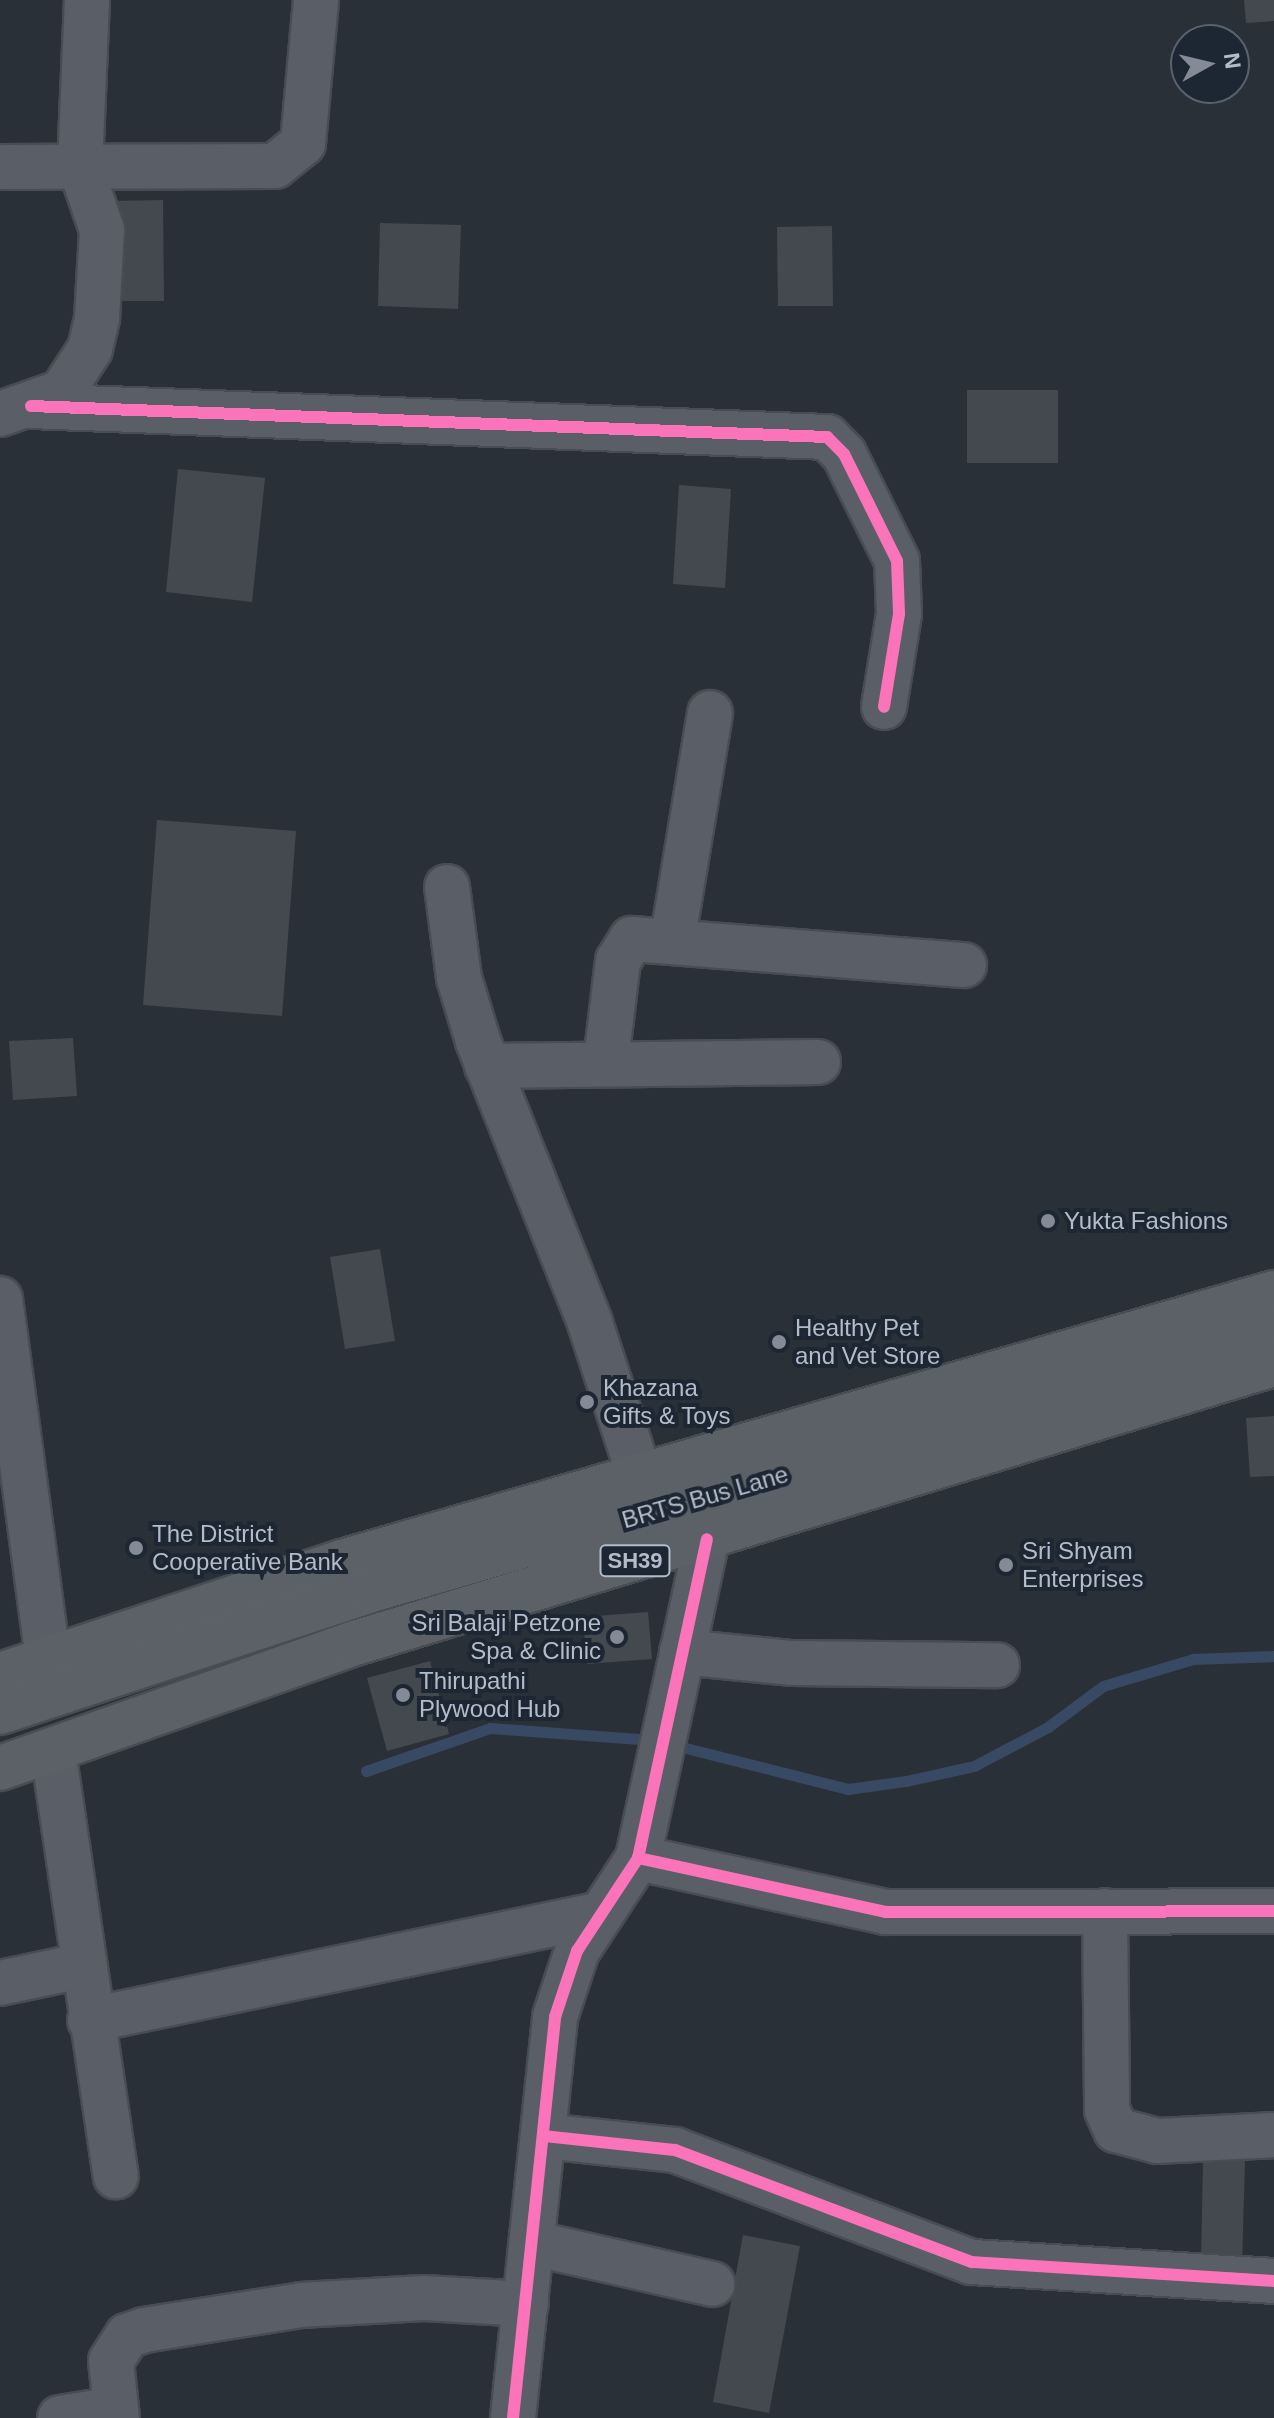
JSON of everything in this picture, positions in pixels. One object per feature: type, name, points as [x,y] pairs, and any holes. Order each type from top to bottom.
[{"type":"main road","points":[[0,1675],[356,1558],[641,1480],[1274,1293]]},
{"type":"main road","name":"BRTS Bus Lane","points":[[0,1712],[371,1590],[1274,1328]]},
{"type":"main road","name":"SH39","points":[[0,1768],[355,1643],[707,1539],[1274,1364]]},
{"type":"street","points":[[16,410],[62,392],[76,375],[97,318],[102,230],[80,166],[87,0]]},
{"type":"street","points":[[0,167],[250,171],[292,156],[306,125],[316,0]]},
{"type":"street","points":[[16,410],[827,437],[844,454],[897,561],[899,614],[884,707]]},
{"type":"street","points":[[673,937],[710,713]]},
{"type":"street","points":[[447,887],[459,978],[487,1066],[590,1323],[641,1480]]},
{"type":"street","points":[[606,1061],[624,945],[673,937],[964,965]]},
{"type":"street","points":[[487,1066],[606,1061],[818,1062]]},
{"type":"street","points":[[0,1299],[48,1657]]},
{"type":"street","points":[[513,2418],[558,2005],[577,1951],[638,1858],[667,1744],[682,1652],[707,1539]]},
{"type":"street","points":[[682,1652],[792,1663],[997,1665]]},
{"type":"street","points":[[53,1751],[81,1966],[116,2176]]},
{"type":"street","points":[[638,1858],[885,1912],[1274,1911]]},
{"type":"street","points":[[1105,1911],[1107,2110],[1116,2130],[1157,2141],[1274,2135]]},
{"type":"street","points":[[90,2020],[601,1914]]},
{"type":"street","points":[[0,1983],[81,1966]]},
{"type":"street","points":[[544,2136],[645,2142],[688,2154],[972,2262],[1274,2281]]},
{"type":"street","points":[[532,2243],[712,2284]]},
{"type":"street","points":[[60,2418],[116,2413],[110,2380],[116,2347],[144,2330],[301,2305],[424,2298],[526,2304]]},
{"type":"building","points":[[1244,0],[1274,0],[1274,21],[1246,23]]},
{"type":"building","points":[[163,200],[164,301],[112,301],[111,201]]},
{"type":"building","points":[[380,223],[461,225],[458,309],[378,306]]},
{"type":"building","points":[[832,226],[833,306],[778,306],[777,227]]},
{"type":"building","points":[[967,390],[1058,390],[1058,463],[967,463]]},
{"type":"building","points":[[178,469],[265,478],[252,602],[166,592]]},
{"type":"building","points":[[679,485],[731,489],[725,588],[673,584]]},
{"type":"building","points":[[157,820],[296,831],[282,1016],[143,1005]]},
{"type":"building","points":[[73,1038],[77,1096],[13,1100],[9,1041]]},
{"type":"building","points":[[380,1249],[395,1341],[345,1349],[330,1257]]},
{"type":"building","points":[[1274,1416],[1274,1476],[1250,1477],[1246,1418]]},
{"type":"building","points":[[648,1612],[652,1659],[587,1664],[583,1617]]},
{"type":"building","points":[[430,1661],[449,1734],[387,1751],[367,1678]]},
{"type":"building","points":[[1203,2159],[1245,2161],[1242,2265],[1201,2264]]},
{"type":"building","points":[[743,2235],[800,2246],[769,2413],[713,2402]]},
{"type":"waterway","points":[[670,1744],[848,1789],[906,1781],[974,1766],[1048,1727],[1103,1686],[1193,1659],[1274,1656]]},
{"type":"waterway","points":[[366,1771],[490,1728],[653,1740]]},
{"type":"cycle path","points":[[31,406],[827,437],[844,454],[897,561],[899,614],[884,707]]},
{"type":"cycle path","points":[[513,2418],[555,2017],[577,1951],[638,1858],[707,1539]]},
{"type":"cycle path","points":[[638,1858],[885,1912],[1274,1911]]},
{"type":"cycle path","points":[[544,2136],[675,2150],[972,2262],[1274,2281]]},
{"type":"place","name":"Yukta Fashions","points":[[1048,1221]]},
{"type":"place","name":"Healthy Pet and Vet Store","points":[[779,1342]]},
{"type":"place","name":"Khazana Gifts & Toys","points":[[587,1402]]},
{"type":"place","name":"The District Cooperative Bank","points":[[136,1548]]},
{"type":"place","name":"Sri Shyam Enterprises","points":[[1006,1565]]},
{"type":"place","name":"Sri Balaji Petzone Spa & Clinic","points":[[617,1637]]},
{"type":"place","name":"Thirupathi Plywood Hub","points":[[403,1695]]}]
